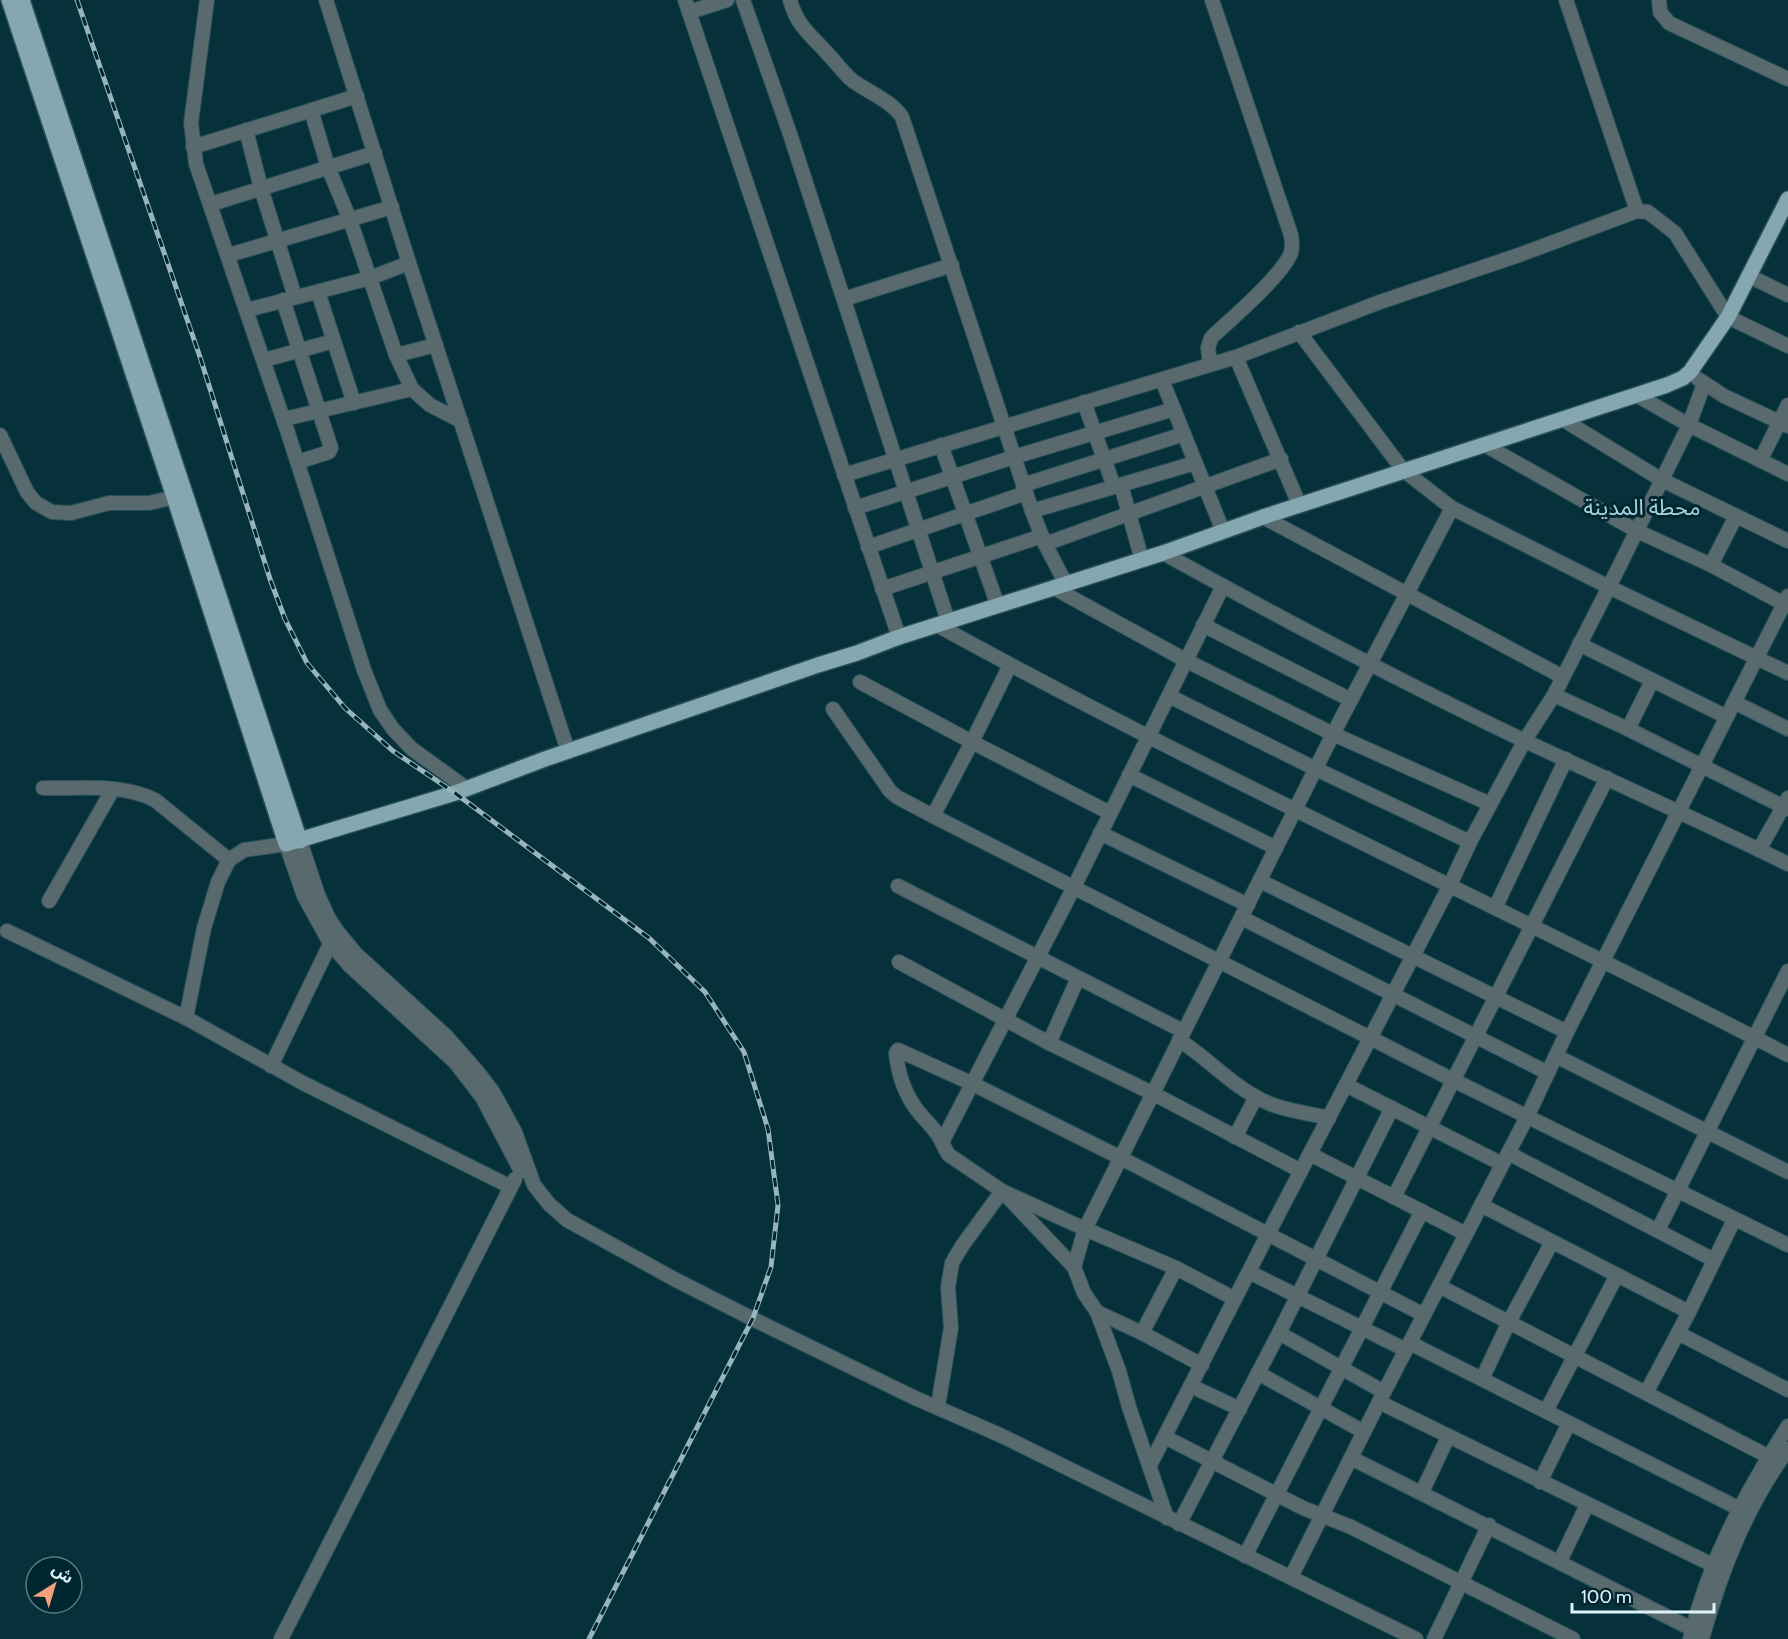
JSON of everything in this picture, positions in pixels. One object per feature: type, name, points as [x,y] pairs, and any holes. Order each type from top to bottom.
[{"type":"main road","points":[[9,0],[180,496]]},
{"type":"main road","points":[[22,0],[293,842],[466,788],[899,637],[1142,560],[1263,516],[1676,382],[1690,372],[1728,317],[1749,276],[1784,218],[1788,199]]},
{"type":"street","points":[[207,0],[191,123],[196,164],[284,419],[364,670],[380,710],[393,729],[412,749],[466,788]]},
{"type":"street","points":[[326,0],[568,751]]},
{"type":"street","points":[[727,0],[687,6],[899,637]]},
{"type":"street","points":[[743,0],[897,458],[933,572],[943,623],[1010,665],[1788,1055]]},
{"type":"street","points":[[790,0],[802,27],[841,69],[855,82],[887,102],[902,117],[1032,511],[1060,586],[1187,661],[1333,734],[1490,804]]},
{"type":"street","points":[[1210,363],[1208,348],[1211,338],[1272,278],[1287,261],[1292,247],[1291,235],[1212,0]]},
{"type":"street","points":[[1566,0],[1637,211]]},
{"type":"street","points":[[1659,0],[1660,12],[1669,23],[1788,79]]},
{"type":"street","points":[[193,147],[357,96]]},
{"type":"street","points":[[310,110],[328,167],[350,220],[396,355],[412,389],[430,405],[461,421]]},
{"type":"street","points":[[246,130],[278,241],[299,351],[331,448],[329,452],[298,462]]},
{"type":"street","points":[[211,204],[375,153]]},
{"type":"street","points":[[229,255],[392,207]]},
{"type":"street","points":[[844,475],[1236,357],[1380,302],[1519,255],[1637,211],[1648,212],[1675,233],[1728,317],[1788,346]]},
{"type":"street","points":[[247,310],[370,278],[409,263]]},
{"type":"street","points":[[844,299],[952,265]]},
{"type":"street","points":[[1749,276],[1788,294]]},
{"type":"street","points":[[318,292],[354,403]]},
{"type":"street","points":[[1299,332],[1403,470],[1452,508],[1788,673]]},
{"type":"street","points":[[264,360],[334,341]]},
{"type":"street","points":[[396,355],[436,345]]},
{"type":"street","points":[[1236,357],[1299,504]]},
{"type":"street","points":[[1690,372],[1724,396],[1784,423]]},
{"type":"street","points":[[1162,380],[1223,531]]},
{"type":"street","points":[[1150,1466],[1300,1171],[1450,885],[1470,842],[1525,740],[1554,695],[1689,425],[1704,384]]},
{"type":"street","points":[[284,419],[412,389]]},
{"type":"street","points":[[1638,396],[1689,425],[1788,474]]},
{"type":"street","points":[[1084,402],[1105,461],[1118,486],[1142,560]]},
{"type":"street","points":[[1761,459],[1784,423],[1788,405]]},
{"type":"street","points":[[855,508],[1174,409]]},
{"type":"street","points":[[1562,419],[1662,480],[1788,541]]},
{"type":"street","points":[[868,547],[1184,434]]},
{"type":"street","points":[[0,435],[27,492],[36,503],[52,512],[70,513],[109,503],[143,504],[180,496]]},
{"type":"street","points":[[941,445],[998,606]]},
{"type":"street","points":[[1291,1577],[1381,1397],[1527,1117],[1567,1032],[1756,658],[1787,602],[1637,531],[1485,445]]},
{"type":"street","points":[[882,589],[981,556],[1128,514],[1281,459]]},
{"type":"street","points":[[1032,511],[1195,463]]},
{"type":"street","points":[[1074,1267],[1085,1229],[1152,1093],[1333,734],[1452,508]]},
{"type":"street","points":[[1263,516],[1563,677]]},
{"type":"street","points":[[1711,565],[1736,516]]},
{"type":"street","points":[[1163,553],[1370,664],[1788,864]]},
{"type":"street","points":[[942,1142],[1073,889],[1223,586]]},
{"type":"street","points":[[1203,625],[1351,700]]},
{"type":"street","points":[[1579,644],[1726,717]]},
{"type":"street","points":[[933,816],[1010,665]]},
{"type":"street","points":[[1628,729],[1652,681]]},
{"type":"street","points":[[860,682],[1110,813]]},
{"type":"street","points":[[1554,695],[1786,804],[1759,850]]},
{"type":"street","points":[[1169,696],[1470,842]]},
{"type":"street","points":[[1734,702],[1788,729]]},
{"type":"street","points":[[833,709],[890,791],[897,797],[1073,889],[1788,1245]]},
{"type":"street","points":[[1495,908],[1566,759]]},
{"type":"street","points":[[1129,775],[1276,848]]},
{"type":"street","points":[[1394,1197],[1607,778]]},
{"type":"street","points":[[43,788],[113,789],[143,794],[155,800],[229,860]]},
{"type":"street","points":[[49,901],[113,789]]},
{"type":"street","points":[[1100,833],[1393,994],[1548,1073]]},
{"type":"street","points":[[186,1018],[204,928],[218,882],[229,860],[244,850],[293,842],[329,919],[333,937],[271,1066]]},
{"type":"street","points":[[1260,881],[1567,1032]]},
{"type":"street","points":[[898,886],[1078,978],[1181,1036],[1256,1097],[1278,1107],[1329,1118]]},
{"type":"street","points":[[7,931],[186,1018],[271,1066],[511,1187]]},
{"type":"street","points":[[333,937],[356,954],[446,1036],[476,1070],[493,1092],[515,1132],[524,1170],[544,1197],[567,1220],[676,1280],[915,1398],[938,1406],[1416,1639]]},
{"type":"street","points":[[899,963],[1300,1171]]},
{"type":"street","points":[[1659,1230],[1788,971]]},
{"type":"street","points":[[1048,1042],[1078,978]]},
{"type":"street","points":[[1235,1299],[1176,1268],[1002,1191],[949,1155],[909,1097],[901,1077],[897,1052],[903,1051],[973,1084],[1424,1315]]},
{"type":"street","points":[[1556,1056],[1788,1172]]},
{"type":"street","points":[[1346,1085],[1430,1127],[1659,1230],[1714,1260]]},
{"type":"street","points":[[1235,1137],[1256,1097]]},
{"type":"street","points":[[1173,1521],[1212,1462],[1392,1108]]},
{"type":"street","points":[[1310,1154],[1466,1234]]},
{"type":"street","points":[[281,1639],[511,1187],[524,1170]]},
{"type":"street","points":[[938,1406],[951,1328],[948,1287],[952,1263],[1002,1191]]},
{"type":"street","points":[[1002,1191],[1074,1267],[1084,1293],[1097,1312],[1150,1466],[1173,1521]]},
{"type":"street","points":[[1481,1205],[1689,1312]]},
{"type":"street","points":[[1245,1556],[1422,1211]]},
{"type":"street","points":[[1646,1393],[1734,1220]]},
{"type":"street","points":[[1482,1379],[1509,1322],[1552,1242]]},
{"type":"street","points":[[1142,1333],[1176,1268]]},
{"type":"street","points":[[1249,1272],[1360,1329],[1408,1346],[1482,1379],[1738,1508]]},
{"type":"street","points":[[1546,1411],[1617,1275]]},
{"type":"street","points":[[1439,1286],[1774,1459]]},
{"type":"street","points":[[1097,1312],[1202,1365]]},
{"type":"street","points":[[1279,1333],[1341,1368],[1381,1397],[1448,1437],[1718,1568]]},
{"type":"street","points":[[1678,1333],[1788,1390]]},
{"type":"street","points":[[1258,1373],[1364,1432]]},
{"type":"street","points":[[1191,1386],[1239,1408]]},
{"type":"street","points":[[1540,1482],[1569,1423]]},
{"type":"street","points":[[1718,1568],[1746,1516],[1788,1426]]},
{"type":"street","points":[[1164,1437],[1276,1494],[1351,1527],[1572,1639]]},
{"type":"street","points":[[1422,1492],[1448,1437]]},
{"type":"street","points":[[1351,1458],[1560,1561],[1695,1636],[1738,1508],[1774,1459],[1788,1449]]},
{"type":"street","points":[[1560,1561],[1587,1505]]},
{"type":"street","points":[[1434,1639],[1489,1526]]},
{"type":"railway","points":[[77,0],[200,357],[270,579],[285,619],[307,663],[345,708],[393,751],[455,793],[649,938],[705,992],[744,1052],[768,1129],[778,1205],[771,1267],[753,1318],[589,1639]]},
{"type":"district","name":"محطة المدينة","points":[[1642,507]]}]
